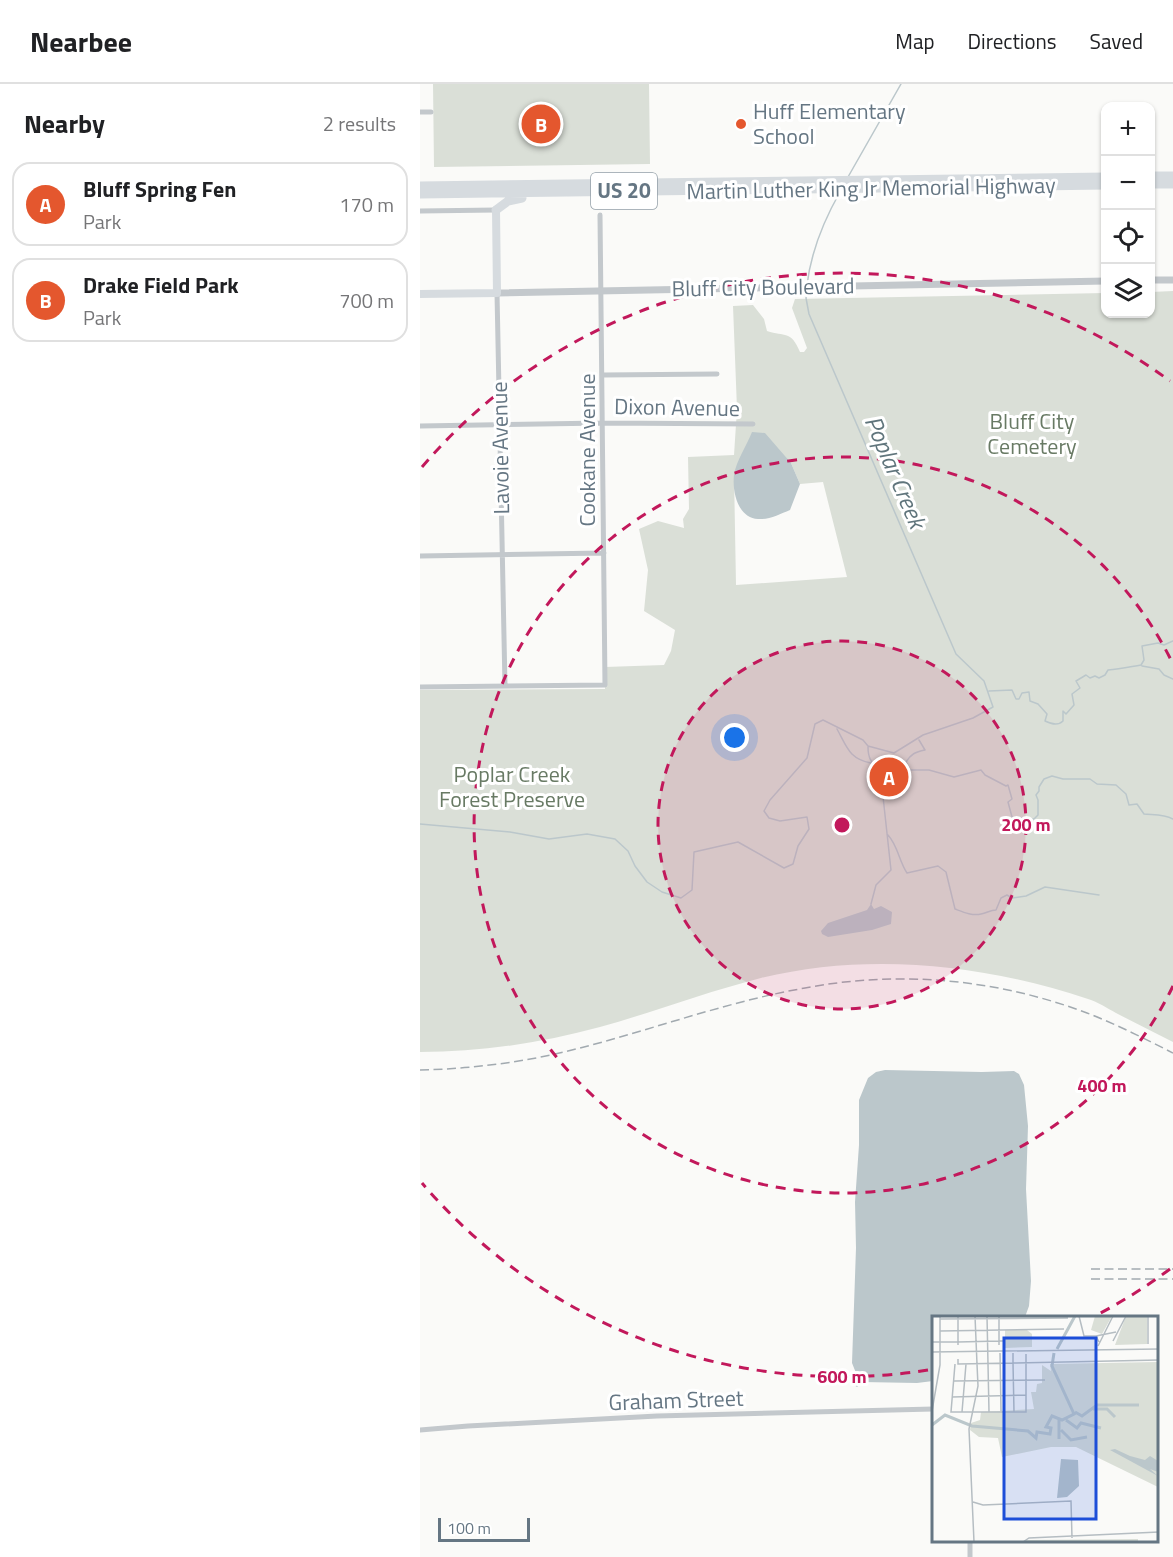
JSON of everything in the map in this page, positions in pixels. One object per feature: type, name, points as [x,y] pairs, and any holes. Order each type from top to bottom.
[{"type":"highway","points":[[1155,176],[1173,176]]},
{"type":"highway","name":"Martin Luther King Jr Memorial Highway","points":[[420,194],[584,192],[830,185],[860,181],[1101,177]]},
{"type":"highway","points":[[1155,184],[1173,184]]},
{"type":"highway","name":"Martin Luther King Jr Memorial Highway","points":[[420,186],[830,185],[851,189],[1101,185]]},
{"type":"highway","points":[[496,210],[502,203],[514,198],[562,197],[584,192]]},
{"type":"main road","name":"Lavoie Avenue","points":[[496,210],[497,293]]},
{"type":"main road","name":"Bluff City Boulevard","points":[[420,294],[497,293]]},
{"type":"street","points":[[420,112],[431,112]]},
{"type":"street","points":[[420,211],[496,210]]},
{"type":"street","name":"Cookane Avenue","points":[[504,686],[605,685],[600,215]]},
{"type":"street","points":[[1155,280],[1173,280]]},
{"type":"street","name":"Bluff City Boulevard","points":[[497,293],[1101,281]]},
{"type":"street","name":"Lavoie Avenue","points":[[497,293],[504,686]]},
{"type":"street","points":[[603,375],[717,375]]},
{"type":"street","name":"Dixon Avenue","points":[[420,426],[603,423],[753,424]]},
{"type":"street","points":[[420,556],[604,553]]},
{"type":"street","points":[[420,687],[504,686]]},
{"type":"street","name":"Graham Street","points":[[420,1430],[657,1416],[932,1408]]},
{"type":"green space","points":[[433,84],[649,84],[650,164],[434,167]]},
{"type":"green space","points":[[1173,291],[1173,1042],[1095,1002],[1048,987],[967,970],[884,964],[842,965],[761,978],[600,1027],[556,1038],[488,1048],[420,1052],[420,690],[605,689],[605,667],[664,665],[671,651],[675,630],[644,611],[648,570],[639,529],[658,521],[684,528],[683,519],[689,509],[688,457],[734,455],[737,409],[733,306],[753,305],[764,319],[767,331],[790,337],[800,352],[804,352],[807,348],[792,308],[795,299],[1101,293],[1101,318],[1155,318],[1155,292]],"holes":[[[791,463],[800,484],[823,482],[847,577],[736,585],[734,474]]]},
{"type":"shaded area","points":[[752,432],[765,433],[791,463],[800,484],[790,510],[766,519],[751,518],[741,509],[735,496],[735,470]]},
{"type":"shaded area","points":[[871,904],[874,909],[881,906],[892,912],[891,924],[872,930],[828,937],[822,934],[821,931],[828,923],[867,910]]},
{"type":"shaded area","points":[[885,1070],[1014,1071],[1019,1074],[1024,1085],[1028,1126],[1026,1189],[1031,1281],[1029,1306],[1025,1316],[932,1316],[932,1381],[862,1382],[857,1387],[854,1385],[858,1378],[852,1363],[859,1100],[868,1078],[876,1072]]},
{"type":"waterway","name":"Poplar Creek","points":[[848,177],[901,84]]},
{"type":"waterway","name":"Poplar Creek","points":[[807,285],[819,237],[840,192]]},
{"type":"waterway","name":"Poplar Creek","points":[[420,824],[510,832],[549,839],[587,834],[615,839],[628,851],[635,866],[647,882],[662,892],[681,898],[692,890],[694,852],[738,842],[784,868],[793,864],[798,846],[809,829],[807,817],[780,821],[769,818],[764,811],[770,800],[807,758],[815,724],[823,720],[863,740],[868,746],[894,753],[923,735],[973,718],[993,707],[984,681],[956,654],[809,314],[807,290]]},
{"type":"waterway","points":[[989,691],[1012,690],[1016,699],[1019,699],[1022,693],[1029,692],[1030,701],[1038,704],[1047,714],[1045,721],[1059,724],[1063,721],[1063,711],[1066,714],[1074,705],[1072,694],[1080,688],[1076,681],[1086,675],[1090,678],[1095,676],[1099,678],[1108,670],[1141,665],[1144,660],[1142,646],[1158,643],[1164,645],[1173,641]]},
{"type":"waterway","points":[[1142,666],[1159,669],[1164,675],[1173,679]]},
{"type":"waterway","name":"Poplar Creek","points":[[837,729],[853,755],[871,763]]},
{"type":"waterway","points":[[919,740],[925,750],[908,759],[906,762],[910,770],[929,770],[954,777],[981,770],[985,775],[1008,785],[1012,799],[1008,802],[1012,817],[1034,819],[1038,815],[1036,795],[1044,779],[1052,776],[1063,779],[1090,779],[1097,784],[1116,785],[1126,794],[1129,805],[1137,804],[1144,814],[1162,815],[1173,819]]},
{"type":"waterway","points":[[868,747],[871,760],[880,769],[891,870],[876,885],[871,904]]},
{"type":"waterway","points":[[888,835],[907,873],[938,866],[946,872],[955,909],[968,913],[983,914],[996,910],[1001,898],[1007,895],[1012,898],[1026,896],[1045,887],[1099,895]]},
{"type":"railway","points":[[420,1070],[486,1066],[551,1055],[741,1002],[805,988],[840,983],[912,979],[983,985],[1053,1001],[1120,1027],[1173,1053]]},
{"type":"railway","points":[[1091,1269],[1173,1269]]},
{"type":"railway","points":[[1091,1279],[1173,1279]]},
{"type":"place","name":"Drake Field Park","points":[[541,124]]},
{"type":"place","name":"Huff Elementary School","points":[[741,124]]},
{"type":"place","name":"Bluff Spring Fen","points":[[889,777]]},
{"type":"park label","name":"Bluff City Cemetery","points":[[1032,434]]},
{"type":"park label","name":"Poplar Creek Forest Preserve","points":[[512,786]]}]
